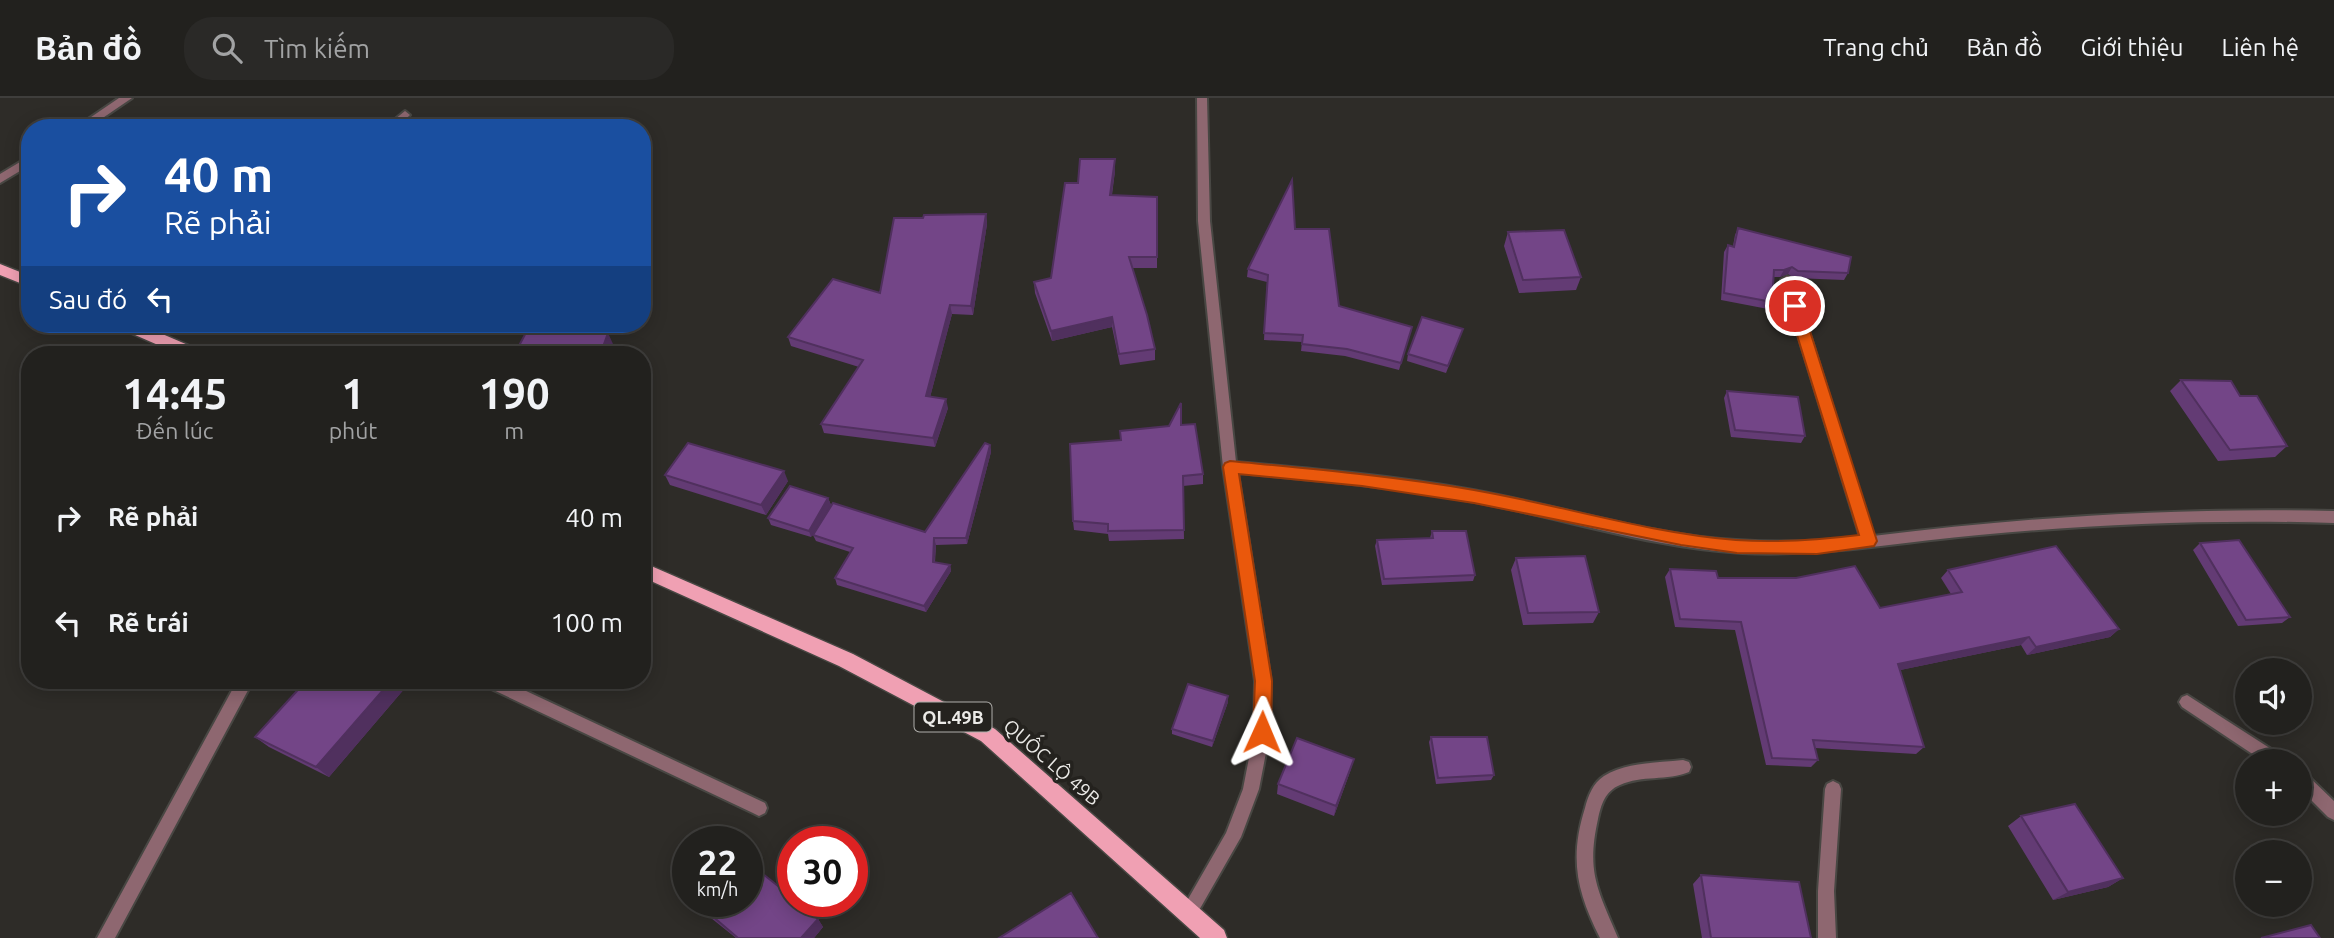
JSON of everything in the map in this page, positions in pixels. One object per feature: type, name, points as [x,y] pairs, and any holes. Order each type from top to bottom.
[{"type":"main road","points":[[0,269],[21,278]]},
{"type":"main road","points":[[150,333],[177,346]]},
{"type":"main road","name":"QUỐC LỘ 49B","points":[[651,573],[846,660],[988,735],[1216,938]]},
{"type":"street","points":[[94,119],[127,98]]},
{"type":"street","points":[[1188,913],[1233,837],[1251,789],[1262,732],[1263,681],[1230,467],[1204,221],[1202,98]]},
{"type":"street","points":[[400,119],[405,115]]},
{"type":"street","points":[[0,179],[21,166]]},
{"type":"street","points":[[1787,279],[1868,541]]},
{"type":"street","points":[[1230,467],[1332,476],[1474,496],[1681,539],[1737,547],[1817,547],[1976,529],[2171,515],[2334,517]]},
{"type":"street","points":[[106,938],[241,689]]},
{"type":"street","points":[[507,689],[759,808]]},
{"type":"street","points":[[2187,702],[2258,749]]},
{"type":"street","points":[[1609,938],[1593,907],[1582,865],[1596,794],[1610,781],[1683,767]]},
{"type":"street","points":[[1827,938],[1826,891],[1833,789]]},
{"type":"street","points":[[2312,791],[2334,812]]},
{"type":"building","points":[[1080,159],[1115,159],[1110,195],[1157,197],[1157,257],[1129,257],[1155,349],[1119,354],[1112,317],[1051,331],[1034,282],[1051,278],[1065,183],[1078,183]]},
{"type":"building","points":[[1292,180],[1295,229],[1329,229],[1339,306],[1412,327],[1401,363],[1347,349],[1302,344],[1303,335],[1264,333],[1268,275],[1248,269]]},
{"type":"building","points":[[986,214],[971,306],[950,305],[926,396],[946,399],[933,438],[821,424],[863,360],[788,337],[833,279],[880,293],[894,218]]},
{"type":"building","points":[[1738,228],[1851,257],[1848,273],[1798,271],[1792,267],[1774,270],[1772,302],[1724,293],[1728,245],[1734,247]]},
{"type":"building","points":[[1564,230],[1581,277],[1523,280],[1508,232]]},
{"type":"building","points":[[1422,317],[1463,329],[1448,366],[1408,354]]},
{"type":"building","points":[[526,333],[608,333],[603,346],[519,346]]},
{"type":"building","points":[[2181,380],[2231,381],[2240,396],[2257,396],[2287,446],[2230,450]]},
{"type":"building","points":[[1727,391],[1798,397],[1805,436],[1735,430]]},
{"type":"building","points":[[1181,403],[1181,425],[1195,424],[1203,474],[1183,476],[1184,530],[1108,531],[1108,524],[1073,521],[1070,444],[1121,440],[1120,431],[1169,426]]},
{"type":"building","points":[[688,443],[784,471],[761,505],[665,475]]},
{"type":"building","points":[[985,443],[990,445],[966,538],[934,538],[933,562],[950,565],[924,606],[835,578],[853,548],[813,535],[833,503],[925,532]]},
{"type":"building","points":[[790,486],[828,498],[809,531],[768,518]]},
{"type":"building","points":[[1432,531],[1466,531],[1475,575],[1384,579],[1377,540],[1433,538]]},
{"type":"building","points":[[2239,540],[2290,617],[2246,620],[2200,543]]},
{"type":"building","points":[[2056,546],[2119,629],[2036,647],[2029,637],[1898,664],[1924,747],[1813,740],[1818,760],[1772,758],[1741,622],[1680,619],[1670,569],[1716,571],[1718,578],[1796,578],[1855,566],[1880,608],[1962,592],[1948,570]]},
{"type":"building","points":[[1585,556],[1599,612],[1528,613],[1516,558]]},
{"type":"building","points":[[1188,684],[1228,696],[1213,741],[1172,729]]},
{"type":"building","points":[[299,689],[384,689],[316,767],[255,737]]},
{"type":"building","points":[[1431,737],[1487,737],[1494,775],[1438,778]]},
{"type":"building","points":[[1297,738],[1354,759],[1336,806],[1278,784]]},
{"type":"building","points":[[2075,804],[2123,878],[2068,892],[2021,816]]},
{"type":"building","points":[[763,874],[777,885],[777,917],[818,919],[801,938],[738,938],[713,917],[763,917]]},
{"type":"building","points":[[1701,875],[1799,882],[1811,938],[1711,938]]},
{"type":"building","points":[[1071,893],[1098,938],[999,938]]},
{"type":"building","points":[[2311,925],[2320,938],[2261,938]]},
{"type":"route","points":[[1262,732],[1263,681],[1230,467],[1319,474],[1474,496],[1681,539],[1737,547],[1817,547],[1868,541],[1795,306]]}]
